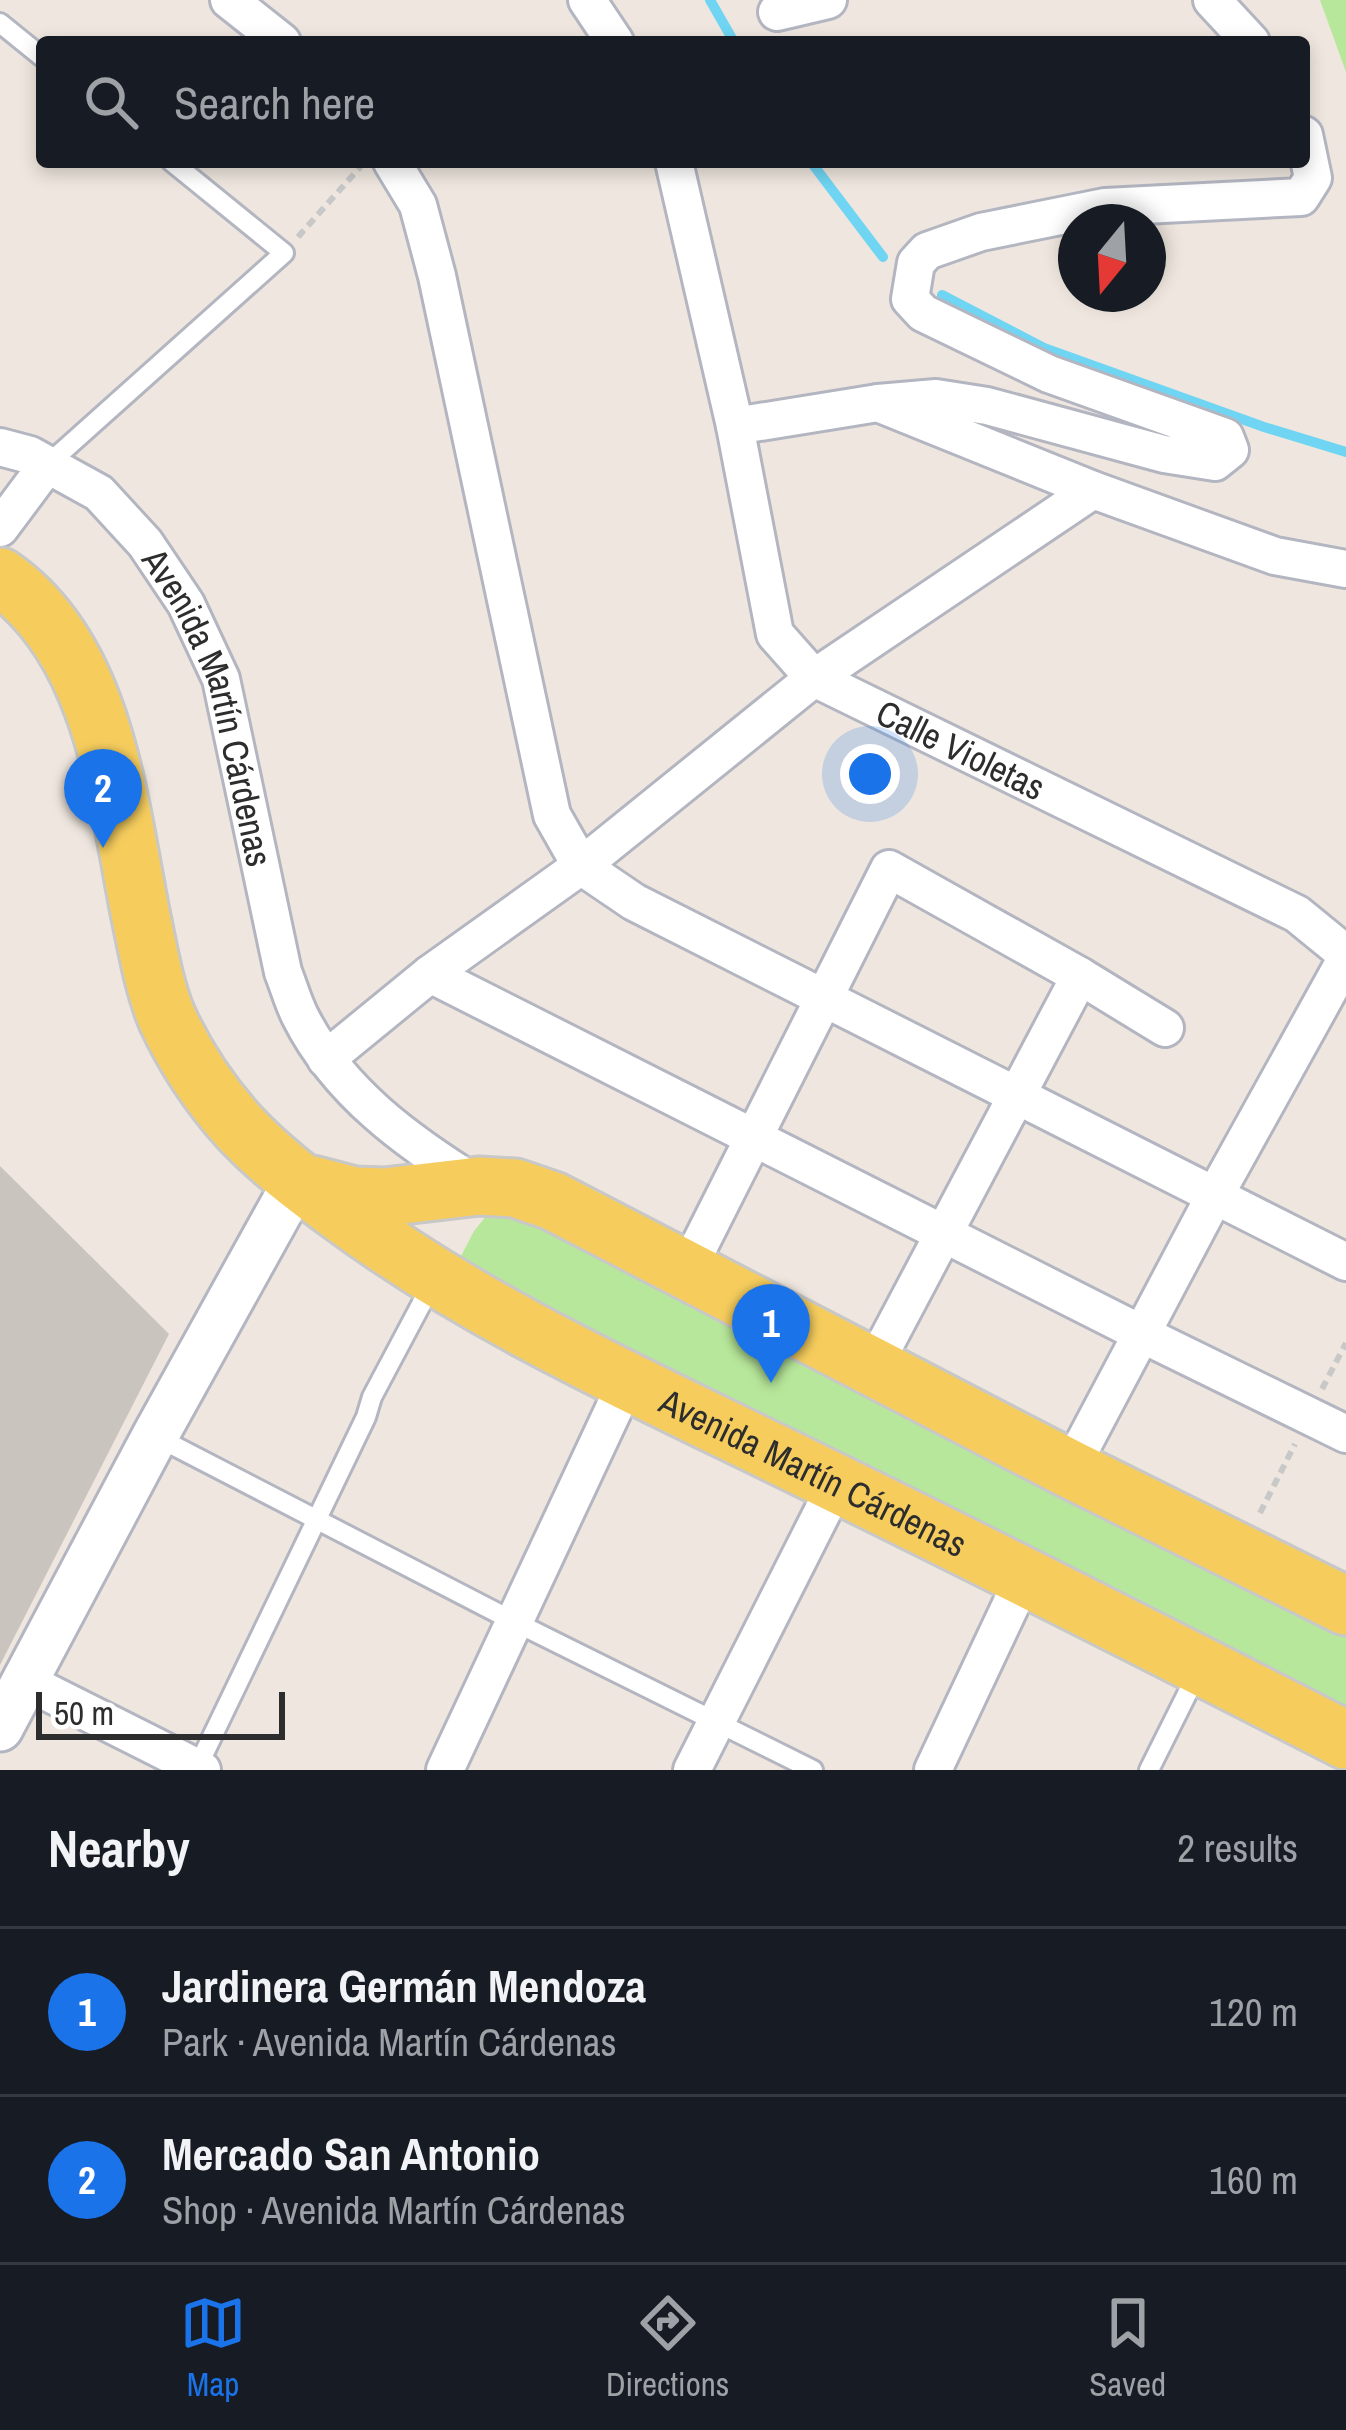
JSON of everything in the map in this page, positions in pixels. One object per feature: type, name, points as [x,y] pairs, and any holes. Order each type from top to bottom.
[{"type":"main road","name":"Avenida Martín Cárdenas","points":[[0,578],[21,592],[56,632],[88,690],[114,777],[166,1016],[202,1081],[240,1129],[297,1180],[442,1282],[627,1381],[1346,1740]]},
{"type":"main road","name":"Avenida Martín Cárdenas","points":[[297,1180],[354,1196],[479,1186],[514,1188],[554,1201],[1070,1469],[1346,1606]]},
{"type":"main road","points":[[442,1282],[458,1216],[479,1186]]},
{"type":"street","points":[[229,0],[274,36]]},
{"type":"street","points":[[587,0],[611,36]]},
{"type":"street","points":[[777,12],[828,0]]},
{"type":"street","points":[[1213,0],[1246,36]]},
{"type":"street","points":[[736,425],[936,398],[987,406],[1164,454],[1215,462],[1230,450],[1225,436],[1049,374],[923,313],[910,299],[916,263],[928,251],[981,232],[1105,207],[1301,197],[1313,178],[1310,164]]},
{"type":"street","points":[[396,168],[418,206],[436,276],[552,815],[581,866],[634,902],[1346,1262]]},
{"type":"street","name":"Calle Violetas","points":[[675,168],[736,425],[775,634],[814,678],[1297,914],[1346,956]]},
{"type":"street","points":[[878,403],[1093,490],[1275,556],[1346,569]]},
{"type":"street","name":"Avenida Martín Cárdenas","points":[[0,447],[30,455],[99,494],[146,543],[186,604],[221,679],[284,973],[300,1016],[326,1059],[367,1104],[418,1149],[479,1186]]},
{"type":"street","points":[[0,528],[47,465]]},
{"type":"street","points":[[326,1059],[430,974],[581,866],[814,678],[1093,490]]},
{"type":"street","points":[[686,1270],[890,869],[1166,1028]]},
{"type":"street","points":[[1070,1469],[1346,956]]},
{"type":"street","points":[[430,974],[1346,1434]]},
{"type":"street","points":[[873,1367],[1080,976]]},
{"type":"street","points":[[0,1728],[19,1678],[297,1180]]},
{"type":"street","points":[[445,1770],[627,1381]]},
{"type":"street","points":[[692,1770],[837,1483]]},
{"type":"street","points":[[932,1770],[1024,1577]]},
{"type":"street","points":[[19,1678],[199,1769]]},
{"type":"lane","points":[[0,23],[36,52]]},
{"type":"lane","points":[[47,465],[284,253],[179,168]]},
{"type":"lane","points":[[199,1769],[372,1396],[442,1282]]},
{"type":"lane","points":[[155,1436],[813,1770]]},
{"type":"lane","points":[[1150,1770],[1201,1666]]},
{"type":"path","points":[[284,253],[359,168]]},
{"type":"green space","points":[[1320,0],[1346,0],[1346,72]]},
{"type":"green space","points":[[526,1214],[1346,1630],[1346,1715],[469,1273],[459,1260],[487,1215]]},
{"type":"building","points":[[0,1166],[169,1334],[0,1665]]},
{"type":"waterway","points":[[710,0],[731,36]]},
{"type":"waterway","points":[[816,168],[883,257]]},
{"type":"waterway","points":[[942,295],[1044,348],[1346,452]]},
{"type":"place","name":"Mercado San Antonio","points":[[103,848]]},
{"type":"place","name":"Jardinera Germán Mendoza","points":[[771,1383]]}]
